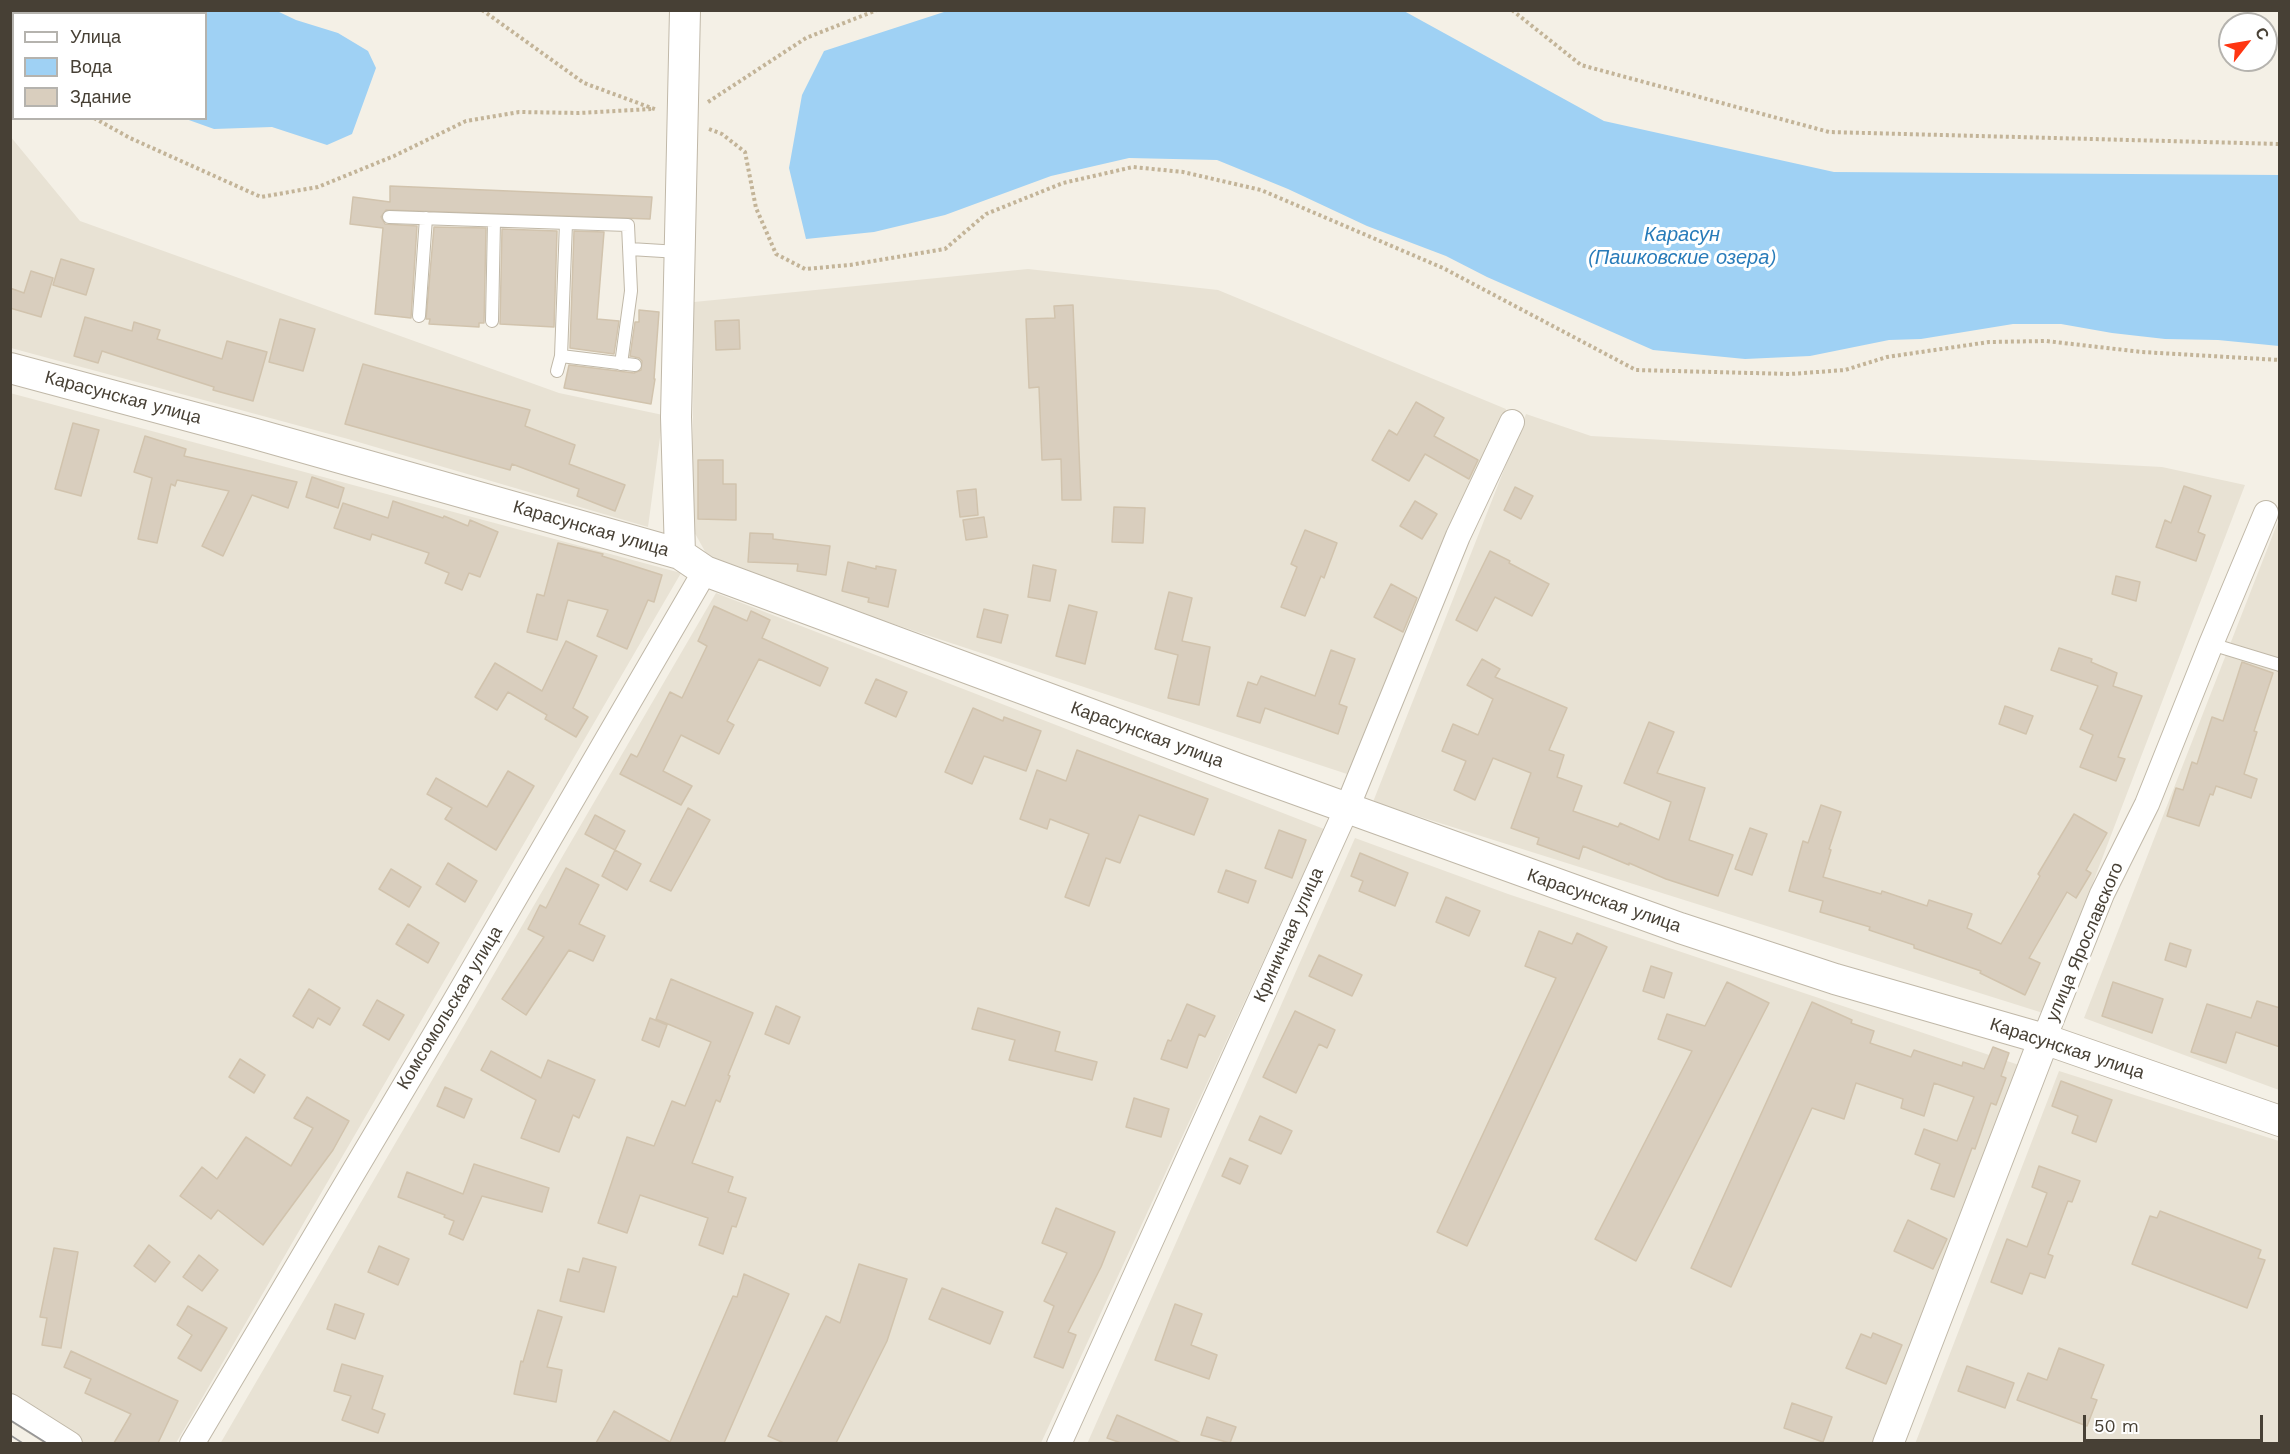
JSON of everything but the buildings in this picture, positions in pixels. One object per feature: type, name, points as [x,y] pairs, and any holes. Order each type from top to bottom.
[{"type":"street","points":[[680,554],[676,417],[685,10]]},
{"type":"street","name":"Карасунская улица","points":[[10,368],[252,433],[680,554],[705,571],[1347,808],[1680,928],[1835,979],[2044,1039],[2280,1121]]},
{"type":"street","name":"Криничная улица","points":[[1059,1443],[1347,808],[1458,536],[1512,422]]},
{"type":"street","name":"улица Ярославского","points":[[1888,1443],[2102,894],[2147,804],[2266,513]]},
{"type":"street","name":"Комсомольская улица","points":[[192,1443],[449,1011],[705,571]]},
{"type":"street","points":[[10,1406],[70,1443]]},
{"type":"lane","points":[[389,217],[628,225],[631,291],[621,364]]},
{"type":"lane","points":[[419,316],[426,218]]},
{"type":"lane","points":[[492,321],[495,221]]},
{"type":"lane","points":[[557,371],[561,357],[566,223]]},
{"type":"lane","points":[[630,249],[680,252]]},
{"type":"lane","points":[[561,357],[635,365]]},
{"type":"lane","points":[[2211,644],[2280,664]]},
{"type":"path","points":[[482,10],[584,83],[722,134],[746,152],[756,208],[776,254],[805,268],[850,265],[945,249],[986,213],[1063,183],[1133,167],[1183,172],[1261,190],[1443,268],[1636,370],[1790,374],[1845,370],[1887,357],[1989,342],[2046,340],[2142,352],[2280,360]]},
{"type":"path","points":[[682,119],[806,38],[878,10]]},
{"type":"path","points":[[1512,10],[1581,65],[1829,132],[2280,144]]},
{"type":"path","points":[[98,120],[130,138],[261,197],[318,187],[394,156],[466,122],[519,112],[579,113],[654,108]]},
{"type":"shaded area","points":[[10,136],[80,221],[559,393],[663,415],[648,527],[348,439],[11,348]]},
{"type":"shaded area","points":[[1028,269],[1218,290],[1506,409],[1455,535],[1347,774],[712,564],[692,528],[694,302]]},
{"type":"shaded area","points":[[10,393],[681,573],[176,1443],[82,1443],[11,1398]]},
{"type":"shaded area","points":[[1526,414],[1591,436],[2162,467],[2245,485],[2043,1013],[1373,802]]},
{"type":"shaded area","points":[[2279,519],[2279,1090],[2084,1018]]},
{"type":"shaded area","points":[[716,593],[1324,829],[1041,1443],[220,1444]]},
{"type":"shaded area","points":[[1355,838],[1508,894],[2022,1066],[1878,1443],[1087,1444]]},
{"type":"shaded area","points":[[2059,1071],[2279,1141],[2279,1443],[1915,1444]]},
{"type":"water","points":[[10,11],[277,11],[296,20],[338,33],[368,51],[376,68],[352,134],[327,145],[272,127],[214,129],[189,120],[207,120],[207,12],[12,12],[11,42]]},
{"type":"water","name":"Карасун (Пашковские озера)","points":[[947,11],[1404,11],[1604,121],[1834,172],[2279,175],[2279,346],[2218,340],[2165,339],[2061,324],[2013,324],[1921,339],[1889,340],[1810,356],[1745,359],[1653,350],[1487,277],[1446,256],[1367,226],[1288,189],[1217,160],[1129,158],[1051,176],[945,215],[874,232],[806,239],[789,168],[802,95],[824,51]]},
{"type":"tram line","points":[[10,1420],[48,1444]]},
{"type":"tram line","points":[[10,1435],[24,1444]]}]
